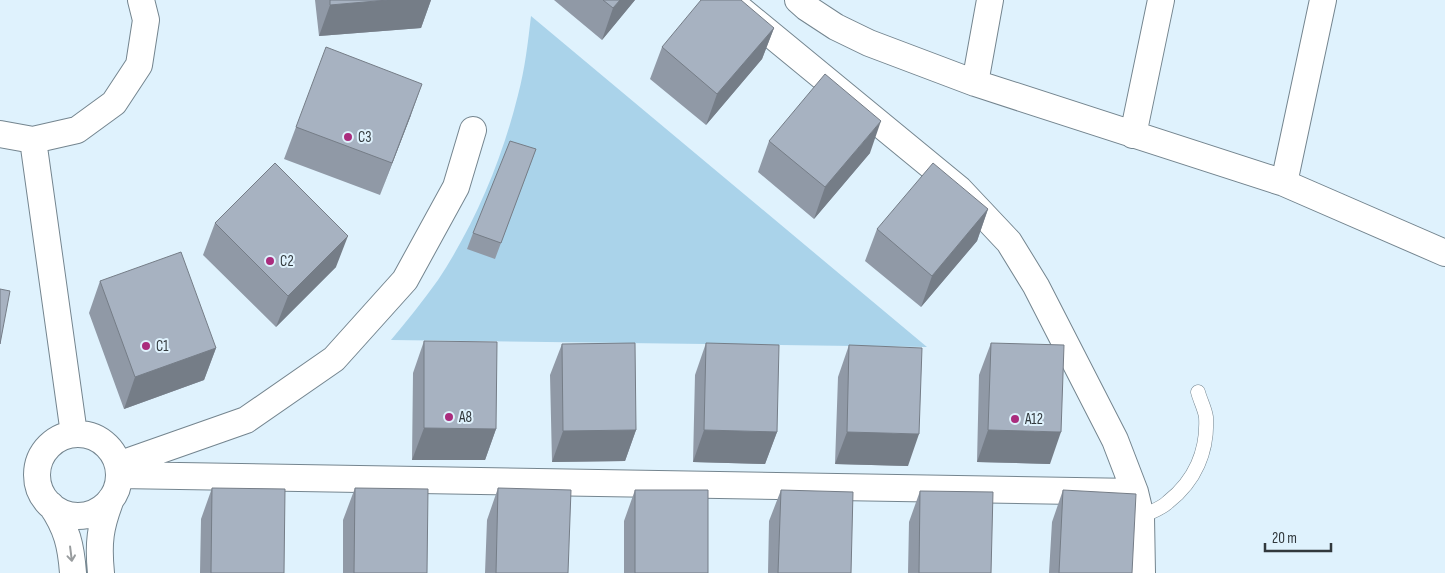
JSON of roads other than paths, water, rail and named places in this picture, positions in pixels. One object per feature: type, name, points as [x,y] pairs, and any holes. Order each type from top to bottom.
[{"type":"street","points":[[0,134],[33,140],[78,130],[114,104],[138,65],[146,20],[141,0]]},
{"type":"street","points":[[729,0],[959,189],[1009,242],[1036,286],[1115,440],[1135,492],[1141,517],[1142,573]]},
{"type":"street","points":[[975,83],[990,0]]},
{"type":"street","points":[[1133,135],[1161,0]]},
{"type":"street","points":[[1284,183],[1323,0]]},
{"type":"street","points":[[805,3],[836,27],[869,43],[975,83],[1284,183],[1445,253]]},
{"type":"street","points":[[118,470],[246,420],[334,359],[405,280],[456,187],[473,130]]},
{"type":"street","points":[[33,140],[74,434]]},
{"type":"street","points":[[73,573],[69,539],[61,521],[40,492],[37,476],[38,464],[43,452],[62,437],[74,434],[86,435],[106,445],[114,454],[118,470],[117,488],[104,516],[100,532],[101,573]]},
{"type":"street","points":[[118,470],[1135,492]]},
{"type":"street","points":[[50,506],[62,513],[76,516],[89,514],[101,509],[111,500]]},
{"type":"lane","points":[[1141,517],[1168,503],[1186,484],[1199,464],[1205,442],[1206,416],[1198,392]]},
{"type":"place","name":"C3","points":[[348,137]]},
{"type":"place","name":"C2","points":[[270,261]]},
{"type":"place","name":"C1","points":[[146,346]]},
{"type":"place","name":"A8","points":[[449,417]]},
{"type":"place","name":"A12","points":[[1015,419]]}]
